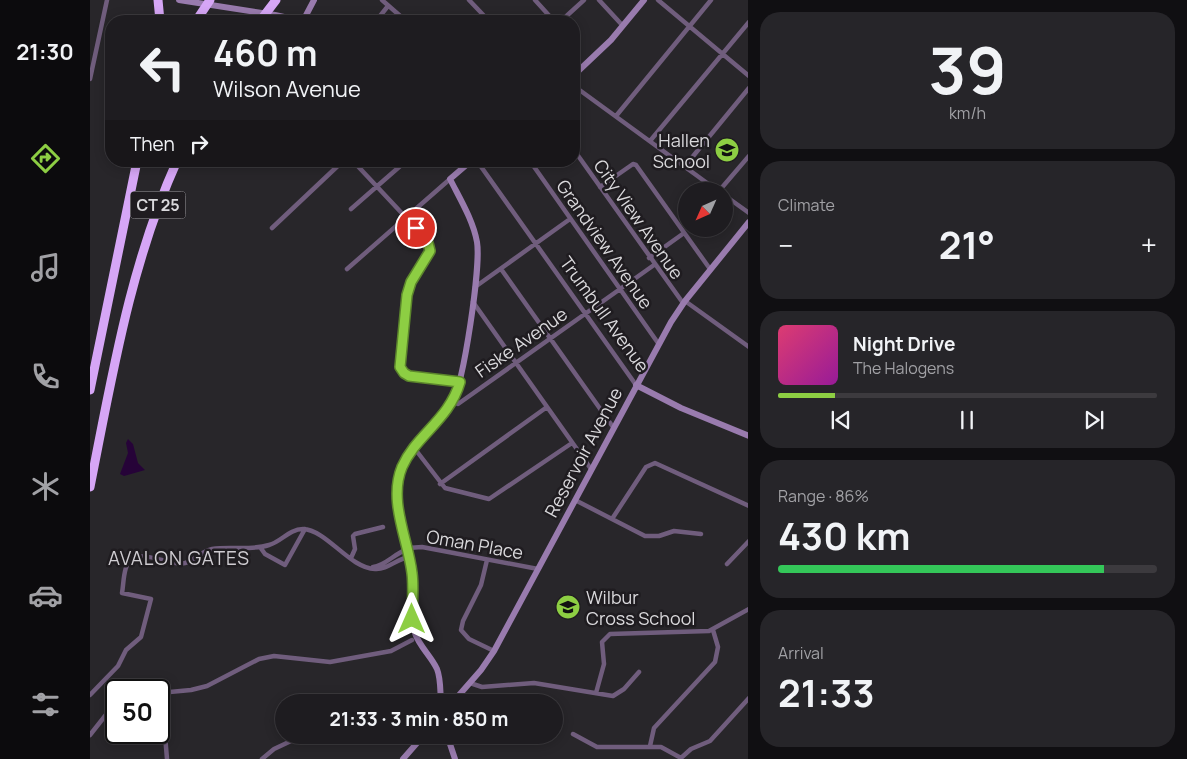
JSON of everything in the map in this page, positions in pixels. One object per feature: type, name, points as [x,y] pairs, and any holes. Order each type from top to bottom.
[{"type":"highway","points":[[158,0],[159,15]]},
{"type":"highway","points":[[200,15],[210,0]]},
{"type":"highway","points":[[265,15],[276,0]]},
{"type":"highway","points":[[128,202],[132,167]]},
{"type":"highway","name":"CT 25","points":[[90,390],[136,167]]},
{"type":"highway","name":"CT 25","points":[[90,487],[123,324],[142,250],[175,167]]},
{"type":"highway","points":[[142,250],[180,167]]},
{"type":"main road","points":[[179,0],[275,15]]},
{"type":"main road","points":[[306,15],[314,0]]},
{"type":"main road","points":[[580,69],[600,52],[624,27],[644,0]]},
{"type":"main road","points":[[440,694],[438,671],[416,635],[414,626],[412,574],[399,509],[398,481],[404,463],[453,402],[460,382],[478,256],[471,223],[450,179],[464,167]]},
{"type":"main road","name":"Reservoir Avenue","points":[[460,694],[494,651],[658,343],[684,302],[748,222]]},
{"type":"main road","name":"Trumbull Avenue","points":[[636,385],[681,408],[748,436]]},
{"type":"main road","points":[[403,759],[416,744]]},
{"type":"main road","points":[[450,744],[455,759]]},
{"type":"street","points":[[90,79],[107,0]]},
{"type":"street","points":[[382,0],[399,15]]},
{"type":"street","points":[[469,0],[483,15]]},
{"type":"street","points":[[534,0],[548,15]]},
{"type":"street","points":[[567,15],[584,0]]},
{"type":"street","points":[[599,0],[624,27]]},
{"type":"street","points":[[658,0],[748,76]]},
{"type":"street","points":[[616,116],[711,0]]},
{"type":"street","points":[[381,15],[388,6]]},
{"type":"street","points":[[650,142],[748,22]]},
{"type":"street","points":[[685,166],[748,88]]},
{"type":"street","points":[[580,90],[707,182]]},
{"type":"street","points":[[726,182],[748,156]]},
{"type":"street","name":"City View Avenue","points":[[580,159],[654,265],[684,302],[748,348]]},
{"type":"street","points":[[600,187],[634,164],[678,225]]},
{"type":"street","points":[[272,228],[337,167]]},
{"type":"street","points":[[358,167],[426,239],[430,251],[411,282],[407,295],[400,367],[409,376],[460,382]]},
{"type":"street","points":[[351,209],[400,167]]},
{"type":"street","name":"Trumbull Avenue","points":[[481,167],[636,385]]},
{"type":"street","name":"Grandview Avenue","points":[[534,167],[658,343]]},
{"type":"street","points":[[347,269],[450,179]]},
{"type":"street","points":[[733,202],[748,213]]},
{"type":"street","points":[[474,287],[570,219]]},
{"type":"street","points":[[649,258],[678,237]]},
{"type":"street","points":[[688,238],[710,269]]},
{"type":"street","name":"Fiske Avenue","points":[[453,402],[458,404],[654,265]]},
{"type":"street","points":[[501,269],[613,427]]},
{"type":"street","points":[[472,301],[591,469]]},
{"type":"street","points":[[440,484],[548,407]]},
{"type":"street","points":[[415,449],[440,484],[448,489],[493,499],[572,443]]},
{"type":"street","points":[[612,519],[646,467],[655,463],[748,506]]},
{"type":"street","points":[[575,500],[645,536],[659,536],[674,532],[701,534]]},
{"type":"street","points":[[353,559],[355,549],[353,536],[383,527]]},
{"type":"street","points":[[90,695],[118,666],[126,650],[144,632],[151,599],[122,593],[128,562],[134,557],[141,556],[177,564],[185,563],[212,549],[271,545],[295,530],[304,529],[314,532],[353,559],[368,566],[377,567],[395,554],[408,551]]},
{"type":"street","points":[[260,547],[265,554],[285,565],[304,529]]},
{"type":"street","points":[[727,564],[748,541]]},
{"type":"street","name":"Oman Place","points":[[408,551],[422,548],[538,569]]},
{"type":"street","points":[[488,560],[481,585],[463,621],[462,630],[469,638],[494,651]]},
{"type":"street","points":[[596,693],[604,664],[602,642],[610,634],[690,633],[713,630],[748,609]]},
{"type":"street","points":[[650,746],[654,728],[715,662],[718,647],[713,630]]},
{"type":"street","points":[[170,693],[207,686],[260,658],[274,656],[330,662],[391,652],[412,640]]},
{"type":"street","points":[[470,683],[482,687],[534,683],[609,696],[619,694],[639,672]]},
{"type":"street","points":[[573,734],[597,747],[650,746],[663,748],[681,758],[692,749],[710,741],[748,698]]},
{"type":"street","points":[[90,735],[105,716]]},
{"type":"street","points":[[165,744],[167,759]]},
{"type":"street","points":[[262,759],[274,748],[284,744]]},
{"type":"shaded area","points":[[128,439],[133,444],[138,463],[145,470],[124,476],[120,474],[128,453],[126,443]]},
{"type":"place","name":"Hallen School","points":[[727,150]]},
{"type":"place","name":"Wilbur Cross School","points":[[568,607]]},
{"type":"district","name":"AVALON GATES","points":[[179,558]]},
{"type":"route","points":[[412,619],[412,574],[399,509],[398,481],[405,462],[453,402],[460,382],[409,376],[400,367],[407,295],[411,282],[430,251],[426,239],[416,228]]}]
